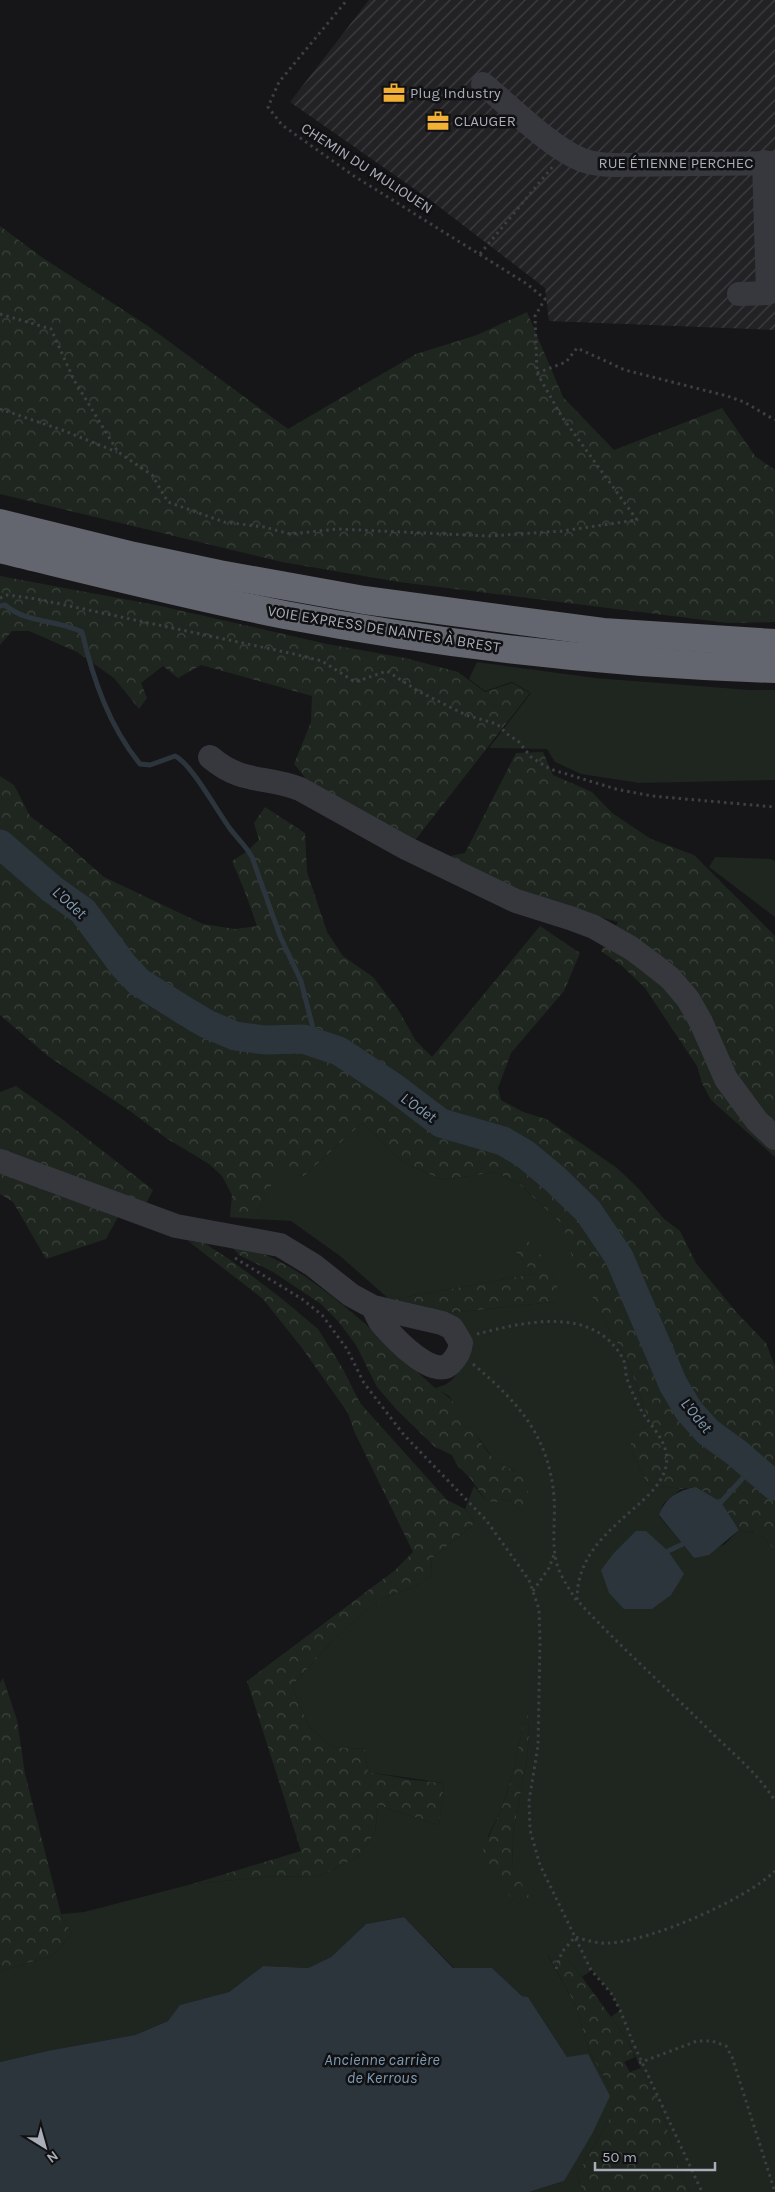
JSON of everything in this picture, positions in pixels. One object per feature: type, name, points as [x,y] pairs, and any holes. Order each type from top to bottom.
[{"type":"highway","name":"VOIE EXPRESS DE NANTES À BREST","points":[[0,522],[134,556],[209,572],[355,598],[603,632],[775,643]]},
{"type":"highway","name":"VOIE EXPRESS DE NANTES À BREST","points":[[0,549],[147,586],[285,615],[349,626],[461,643],[585,656],[716,667],[775,669]]},
{"type":"street","name":"RUE ÉTIENNE PERCHEC","points":[[484,84],[565,152],[584,161],[599,164],[770,162]]},
{"type":"street","points":[[739,294],[768,293],[770,162]]},
{"type":"street","points":[[210,757],[226,770],[240,776],[288,784],[300,789],[406,848],[516,901],[594,927],[631,948],[651,962],[680,990],[696,1011],[726,1079],[757,1121],[775,1138]]},
{"type":"street","points":[[0,1161],[176,1226],[280,1245],[313,1265],[351,1295],[373,1307],[442,1323],[452,1328],[459,1345],[448,1366],[442,1368],[428,1365],[416,1357],[381,1323],[373,1307]]},
{"type":"path","name":"CHEMIN DU MULIOUEN","points":[[347,0],[278,82],[268,107],[282,125],[354,176],[480,254],[526,284],[545,299],[534,316],[537,373]]},
{"type":"path","points":[[480,254],[565,152]]},
{"type":"path","points":[[0,314],[51,329],[74,380],[118,452]]},
{"type":"path","points":[[0,409],[118,452],[152,476],[168,502],[224,522],[264,527],[290,534],[337,530],[489,536],[562,531],[637,520],[562,417],[537,373],[566,362],[578,348],[626,370],[736,399],[775,420]]},
{"type":"path","points":[[0,598],[7,595],[37,600],[294,654],[322,661],[355,682],[387,671],[418,691],[466,715],[497,724],[518,741],[531,756],[550,769],[616,789],[652,796],[775,807]]},
{"type":"path","points":[[228,1252],[302,1299],[322,1315],[347,1349],[364,1383],[404,1435],[486,1520],[529,1580],[539,1609],[540,1641],[538,1746],[530,1801],[530,1830],[540,1865],[592,1970],[611,1993],[620,2010],[640,2063],[702,2192]]},
{"type":"path","points":[[577,1600],[580,1569],[611,1528],[656,1487],[665,1472],[666,1456],[662,1439],[653,1428],[634,1396],[623,1358],[608,1339],[592,1330],[570,1322],[552,1320],[501,1328],[459,1345],[506,1394],[534,1428],[541,1442],[549,1466],[554,1498],[555,1551],[558,1569],[577,1600],[613,1640],[750,1770],[775,1801]]},
{"type":"path","points":[[533,1591],[549,1568],[555,1551]]},
{"type":"path","points":[[575,1937],[607,1943],[624,1941],[656,1932],[732,1901],[751,1890],[775,1871]]},
{"type":"path","points":[[556,1969],[562,1952],[575,1937]]},
{"type":"path","points":[[640,2063],[698,2041],[712,2041],[726,2046],[732,2056],[775,2192]]},
{"type":"shaded area","points":[[369,0],[775,0],[775,330],[549,321],[545,288],[429,199],[290,102]]},
{"type":"green space","points":[[0,226],[40,256],[148,326],[288,429],[416,354],[477,335],[527,312],[563,397],[614,450],[722,408],[755,456],[775,470],[775,622],[728,623],[399,582],[282,562],[0,494]]},
{"type":"green space","points":[[0,576],[156,605],[327,644],[405,658],[458,672],[485,692],[512,683],[530,693],[412,844],[317,792],[294,764],[311,722],[312,696],[201,665],[178,678],[163,666],[141,683],[147,698],[139,709],[114,678],[77,652],[29,631],[12,631],[0,645]]},
{"type":"green space","points":[[477,662],[595,678],[750,690],[775,690],[775,780],[640,783],[581,774],[555,762],[547,749],[489,748],[531,693],[512,682],[485,691],[469,679]]},
{"type":"green space","points":[[543,752],[553,775],[592,792],[612,813],[651,839],[694,855],[775,936],[775,1157],[711,1100],[702,1083],[697,1066],[645,988],[622,966],[601,951],[618,922],[547,902],[440,858],[465,853],[516,753]]},
{"type":"green space","points":[[0,776],[14,785],[30,816],[63,841],[104,877],[203,924],[235,929],[257,926],[232,861],[259,840],[254,823],[265,807],[305,833],[307,872],[327,932],[343,956],[373,977],[399,1011],[416,1041],[432,1057],[540,926],[580,953],[564,991],[511,1053],[498,1088],[501,1100],[523,1112],[546,1119],[617,1168],[638,1188],[664,1219],[680,1231],[696,1263],[737,1313],[766,1343],[775,1366],[775,1550],[760,1534],[739,1530],[721,1502],[696,1487],[681,1489],[647,1484],[631,1449],[631,1434],[650,1425],[628,1361],[610,1331],[572,1257],[563,1225],[519,1184],[496,1172],[443,1180],[411,1166],[392,1153],[362,1123],[304,1176],[278,1172],[254,1219],[230,1217],[232,1195],[222,1176],[209,1164],[166,1138],[130,1111],[49,1057],[0,1015]]},
{"type":"green space","points":[[715,857],[771,859],[775,861],[775,917],[709,867]]},
{"type":"green space","points":[[16,1086],[153,1190],[146,1204],[0,1153],[0,1092]]},
{"type":"green space","points":[[362,1123],[392,1153],[411,1166],[443,1180],[496,1172],[519,1184],[563,1225],[573,1257],[610,1331],[628,1361],[650,1425],[631,1434],[631,1449],[647,1484],[681,1489],[663,1504],[659,1516],[694,1558],[725,1544],[739,1530],[760,1534],[775,1550],[775,2192],[690,2192],[679,2168],[656,2092],[641,2068],[627,2039],[611,2017],[620,2010],[611,1993],[592,1970],[582,1977],[571,1962],[548,1956],[576,2006],[589,2051],[612,2090],[612,2114],[577,2175],[583,2192],[529,2192],[564,2181],[567,2057],[528,1997],[522,1996],[492,1968],[454,1968],[404,1917],[366,1924],[331,1957],[308,1968],[263,1966],[229,1992],[181,2005],[168,2021],[135,2035],[47,2051],[0,2062],[0,1971],[52,1956],[72,1934],[61,1914],[84,1912],[192,1884],[276,1876],[318,1877],[356,1858],[375,1833],[378,1805],[439,1825],[444,1783],[368,1772],[365,1749],[333,1747],[309,1727],[292,1686],[357,1618],[387,1596],[414,1587],[432,1574],[431,1559],[475,1523],[465,1509],[474,1486],[485,1499],[495,1502],[502,1499],[511,1502],[522,1511],[515,1471],[494,1460],[449,1396],[435,1388],[449,1382],[459,1370],[439,1314],[552,1302],[564,1307],[553,1275],[516,1252],[533,1274],[390,1300],[340,1256],[291,1221],[254,1219],[278,1171],[304,1176]],"holes":[[[527,1709],[529,1735],[527,1759],[512,1839],[513,1869],[529,1898],[517,1905],[488,1836],[502,1808],[513,1772]]]},
{"type":"green space","points":[[0,1171],[118,1217],[106,1239],[46,1259],[13,1202],[0,1194]]},
{"type":"green space","points":[[520,1236],[535,1246],[553,1275],[565,1308],[552,1302],[439,1314],[390,1300],[533,1274],[516,1252],[513,1241]]},
{"type":"green space","points":[[188,1241],[204,1243],[232,1261],[318,1329],[343,1369],[360,1403],[447,1500],[465,1509],[475,1523],[431,1559],[432,1574],[426,1580],[414,1587],[387,1596],[357,1618],[292,1686],[309,1727],[333,1747],[365,1749],[368,1772],[444,1783],[439,1825],[378,1805],[375,1833],[356,1858],[318,1877],[276,1876],[192,1884],[301,1851],[247,1681],[394,1571],[413,1552],[354,1431],[348,1413],[302,1348],[263,1299]]},
{"type":"green space","points":[[233,1248],[257,1252],[283,1264],[312,1281],[368,1326],[454,1403],[493,1458],[521,1476],[527,1486],[528,1507],[522,1511],[511,1502],[502,1499],[495,1503],[485,1499],[470,1478],[457,1465],[452,1455],[435,1447],[396,1409],[377,1387],[356,1345],[338,1321],[321,1304],[273,1272],[239,1255]]},
{"type":"green space","points":[[3,1678],[17,1720],[25,1774],[61,1914],[72,1934],[52,1956],[0,1971],[0,1683]]},
{"type":"green space","points":[[527,1706],[529,1735],[527,1759],[512,1839],[513,1869],[530,1898],[516,1905],[482,1854],[500,1813],[510,1782]]},
{"type":"green space","points":[[548,1955],[571,1962],[627,2039],[635,2057],[624,2062],[630,2072],[641,2068],[656,2092],[679,2168],[690,2192],[583,2192],[577,2175],[612,2114],[612,2090],[589,2051],[576,2006]]},
{"type":"water","points":[[696,1487],[721,1502],[739,1530],[709,1555],[694,1558],[659,1515],[669,1499],[683,1490]]},
{"type":"water","points":[[636,1531],[646,1531],[668,1551],[684,1574],[671,1595],[652,1609],[624,1609],[609,1593],[601,1570],[614,1553]]},
{"type":"water","name":"Ancienne carrière de Kerrous","points":[[404,1917],[453,1968],[492,1968],[522,1996],[528,1997],[567,2057],[588,2054],[610,2096],[592,2134],[564,2181],[529,2192],[0,2192],[0,2062],[47,2051],[135,2035],[168,2021],[180,2005],[229,1992],[263,1966],[308,1968],[331,1957],[366,1924]]},
{"type":"waterway","points":[[0,606],[5,605],[23,615],[82,632],[91,667],[111,718],[119,734],[140,764],[150,765],[175,756],[189,768],[231,830],[252,857],[280,936],[301,981],[317,1044]]},
{"type":"waterway","name":"L'Odet","points":[[0,844],[52,889],[83,911],[123,965],[139,982],[207,1024],[235,1036],[265,1040],[303,1039],[339,1051],[392,1086],[441,1123],[503,1141],[525,1154],[555,1179],[588,1211],[619,1257],[673,1384],[689,1411],[708,1432],[737,1453],[775,1486]]},
{"type":"waterway","points":[[721,1502],[753,1467]]},
{"type":"waterway","points":[[668,1551],[683,1544]]},
{"type":"place","name":"Plug Industry","points":[[394,93]]},
{"type":"place","name":"CLAUGER","points":[[438,121]]}]
